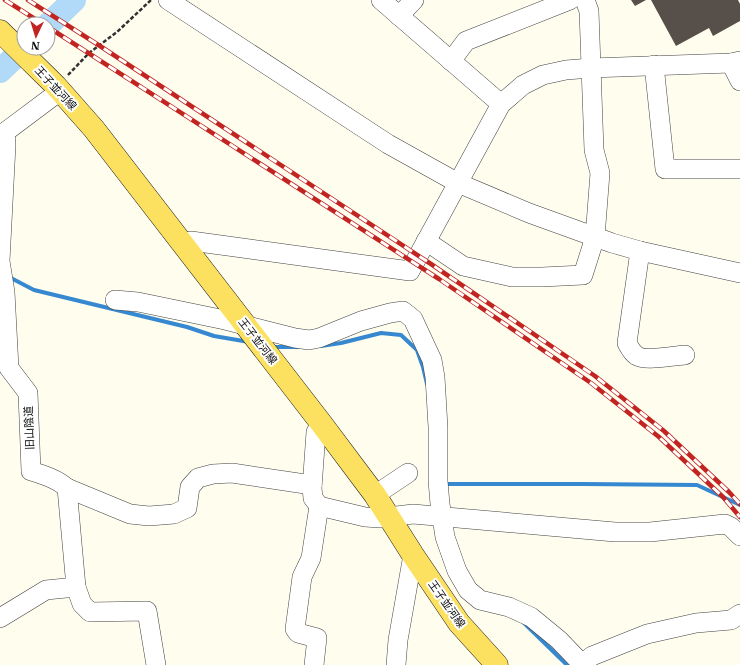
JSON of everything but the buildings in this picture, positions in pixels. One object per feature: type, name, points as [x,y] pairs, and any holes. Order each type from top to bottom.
[{"type":"main road","name":"王子並河線","points":[[0,31],[58,89],[94,129],[375,495],[459,623],[497,665]]},
{"type":"street","points":[[168,0],[189,6],[388,144],[458,183],[529,212],[612,243],[640,251],[740,273]]},
{"type":"street","points":[[381,0],[501,104]]},
{"type":"street","points":[[399,16],[414,0]]},
{"type":"street","points":[[451,61],[466,41],[570,0]]},
{"type":"street","points":[[426,241],[463,266],[512,277],[583,275],[595,237],[600,173],[594,150],[589,11],[585,0]]},
{"type":"street","points":[[182,243],[191,241],[410,271],[501,104],[524,85],[543,75],[566,70],[736,62],[740,81]]},
{"type":"street","points":[[654,66],[665,169],[740,169]]},
{"type":"street","name":"旧山陰道","points":[[58,89],[3,134],[6,145],[0,261],[6,292],[9,368],[28,393],[31,471],[47,476],[61,483],[67,488]]},
{"type":"street","points":[[640,251],[628,343],[631,351],[645,359],[685,356]]},
{"type":"street","points":[[115,300],[138,302],[248,328],[309,340],[319,338],[361,321],[390,313],[404,311],[413,319],[432,360],[435,377],[438,428],[438,481],[444,537],[457,571],[468,590],[480,600],[509,607],[531,617],[559,640],[582,664],[592,656],[647,634],[696,622],[731,620],[740,614]]},
{"type":"street","points":[[314,665],[318,638],[298,633],[295,629],[302,577],[311,558],[319,506],[314,498],[312,485],[316,432],[321,423]]},
{"type":"street","points":[[375,495],[408,472]]},
{"type":"street","points":[[156,665],[147,611],[90,612],[82,604],[76,587],[67,488],[130,514],[150,516],[174,514],[187,508],[190,487],[198,478],[213,474],[232,473],[312,485]]},
{"type":"street","points":[[319,506],[365,517],[380,518],[412,514],[615,532],[650,532],[725,524],[737,529]]},
{"type":"street","points":[[396,665],[398,640],[413,555]]},
{"type":"street","points":[[0,618],[46,590],[76,587]]},
{"type":"path","points":[[58,89],[67,76],[89,53],[117,32],[151,0]]},
{"type":"waterway","points":[[56,17],[74,0]]},
{"type":"waterway","points":[[0,71],[16,56]]},
{"type":"waterway","points":[[9,277],[34,290],[187,327],[214,336],[249,342]]},
{"type":"waterway","points":[[321,346],[341,343],[381,333],[401,335],[417,350],[427,384]]},
{"type":"waterway","points":[[271,347],[298,347]]},
{"type":"waterway","points":[[444,484],[697,485],[740,505]]},
{"type":"waterway","points":[[523,622],[567,665]]},
{"type":"railway","points":[[5,0],[30,16]]},
{"type":"railway","points":[[28,0],[431,264],[595,376],[664,431],[740,504]]},
{"type":"railway","points":[[56,32],[439,279],[591,383],[659,437],[723,497],[740,517]]}]
